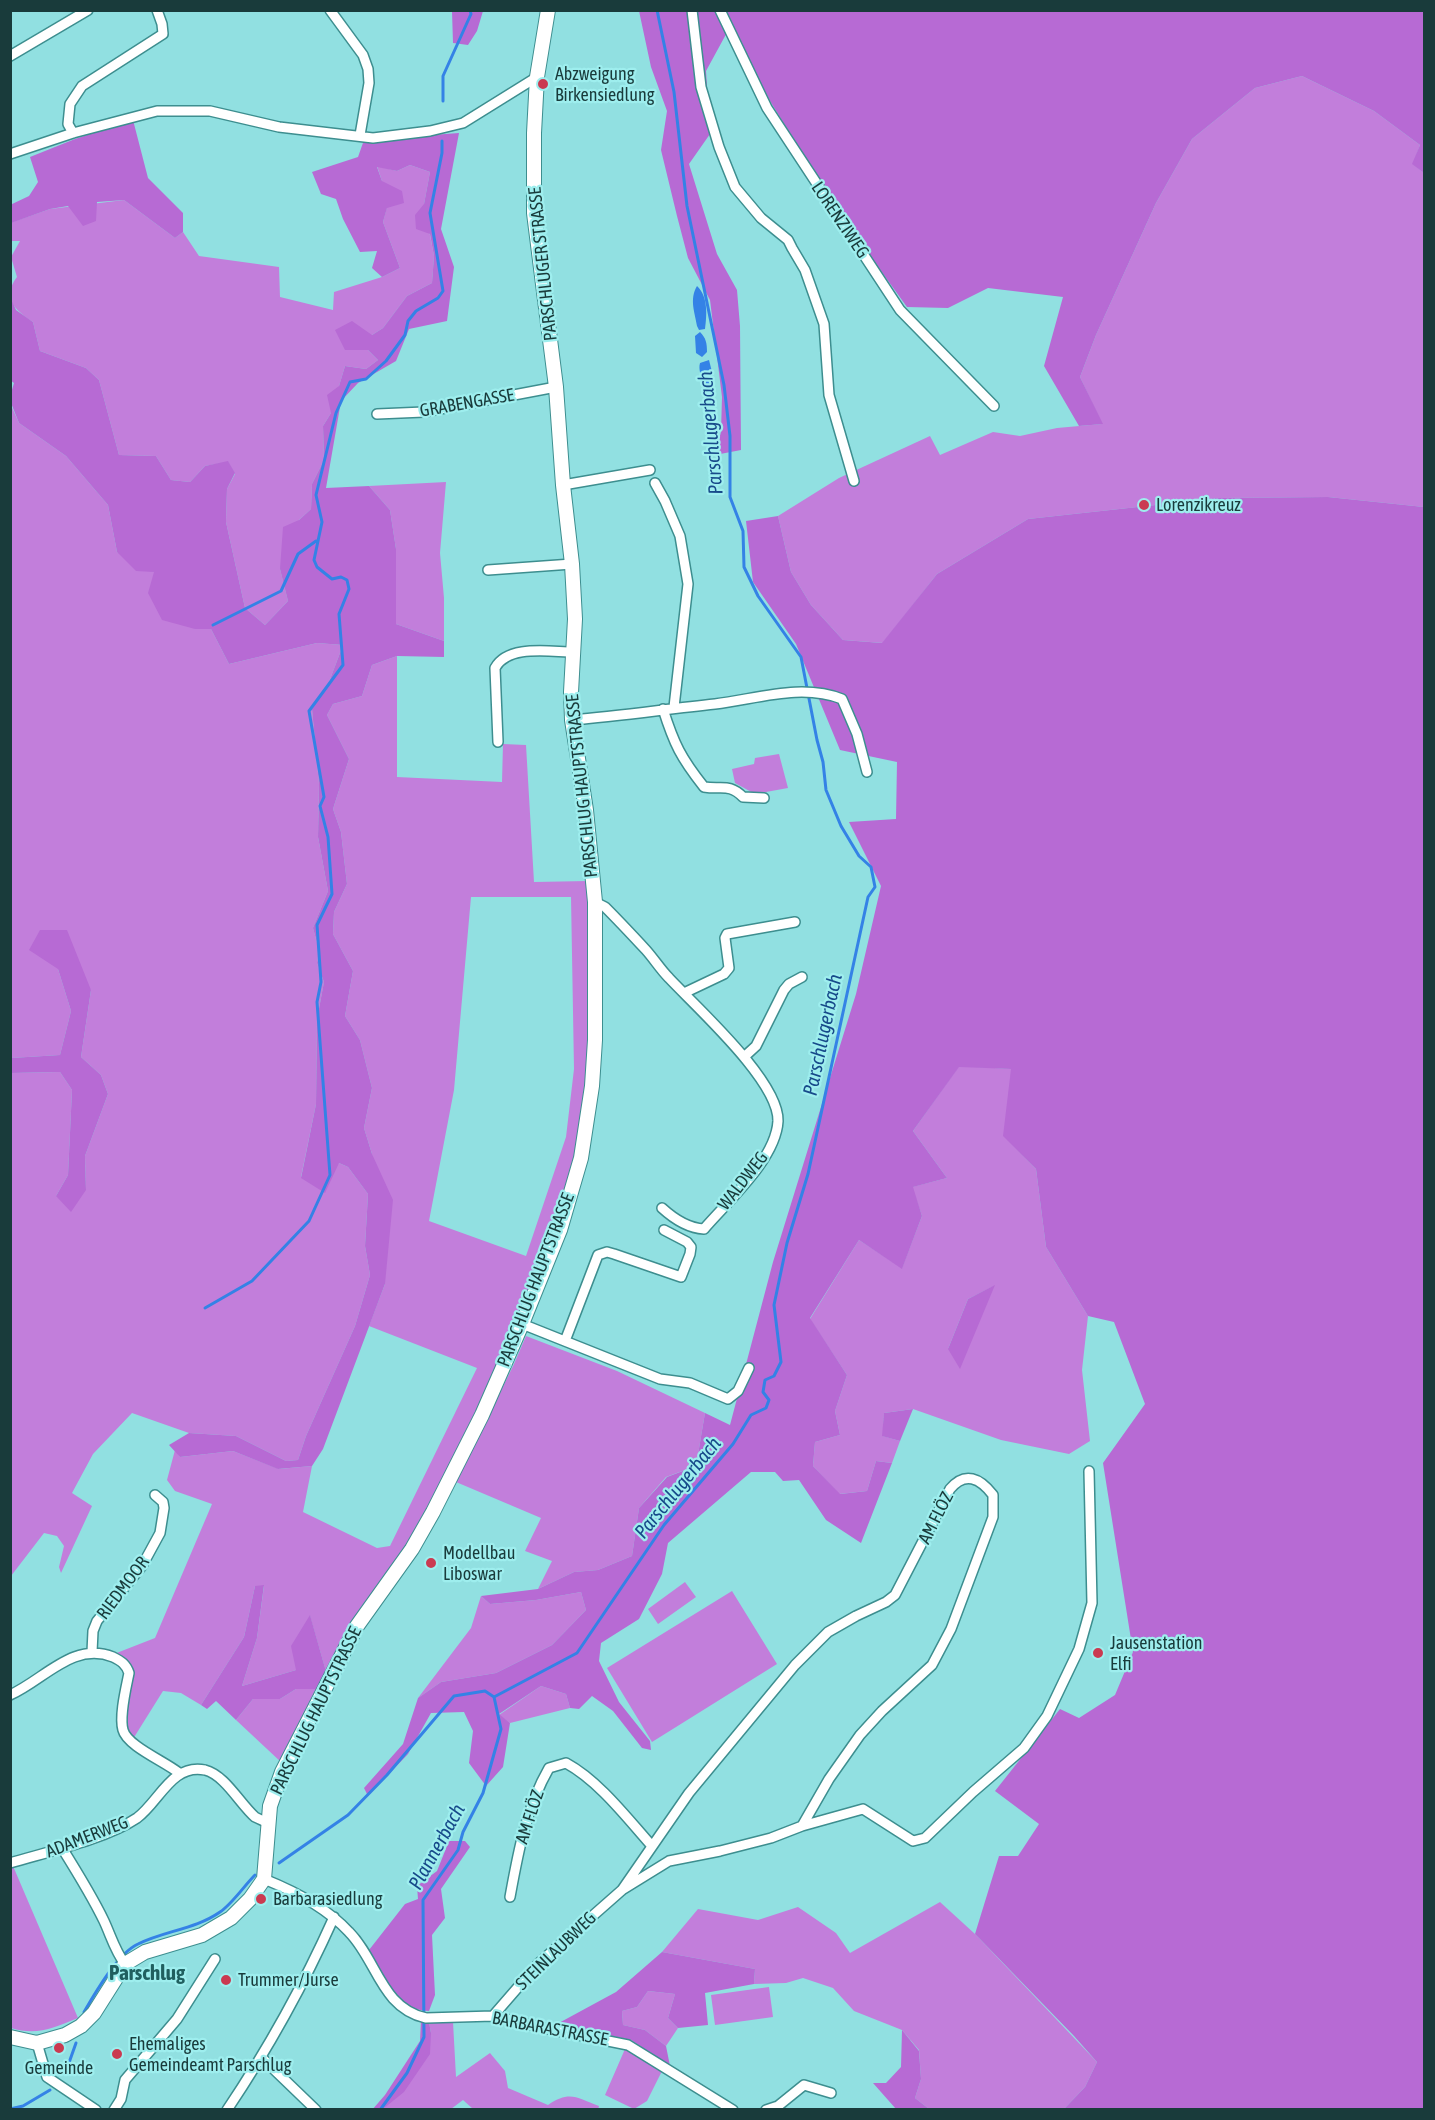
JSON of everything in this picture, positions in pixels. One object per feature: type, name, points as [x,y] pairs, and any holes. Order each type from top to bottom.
[{"type":"main road","name":"PARSCHLUGER STRASSE","points":[[548,10],[537,77],[534,213],[556,387],[563,483]]},
{"type":"main road","name":"PARSCHLUG HAUPTSTRASSE","points":[[264,1879],[267,1823],[274,1790],[286,1762],[357,1626],[412,1549],[482,1415],[560,1230],[581,1158],[592,1086],[595,1040],[595,902],[586,810],[572,720],[571,692],[574,652],[572,564],[563,483]]},
{"type":"main road","points":[[10,2037],[37,2043],[65,2035],[81,2026],[94,2013],[122,1959],[202,1935],[231,1918],[250,1899],[264,1879]]},
{"type":"street","points":[[10,56],[88,10]]},
{"type":"street","points":[[73,133],[68,124],[70,104],[82,86],[163,34],[157,10]]},
{"type":"street","points":[[330,10],[363,55],[368,69],[369,83],[360,135]]},
{"type":"street","points":[[692,10],[701,87],[723,157],[735,186],[761,218],[788,240],[805,270],[824,324],[829,395],[854,481]]},
{"type":"street","name":"LORENZIWEG","points":[[720,10],[767,108],[900,310],[994,406]]},
{"type":"street","points":[[10,154],[73,133],[157,111],[210,111],[279,127],[373,138],[430,131],[463,123],[537,77]]},
{"type":"street","name":"GRABENGASSE","points":[[377,414],[424,412],[556,387]]},
{"type":"street","points":[[563,483],[650,470]]},
{"type":"street","points":[[655,483],[680,537],[688,584],[674,707]]},
{"type":"street","points":[[488,570],[572,564]]},
{"type":"street","points":[[498,742],[495,668],[499,661],[508,655],[520,652],[574,652]]},
{"type":"street","points":[[572,720],[716,704],[770,694],[827,693],[842,699],[857,734],[867,772]]},
{"type":"street","points":[[663,709],[672,740],[680,756],[704,787],[726,786],[736,790],[744,797],[764,798]]},
{"type":"street","name":"WALDWEG","points":[[595,902],[605,907],[744,1057],[772,1099],[776,1110],[778,1121],[773,1143],[747,1180],[704,1228],[675,1219],[662,1208]]},
{"type":"street","points":[[684,993],[724,974],[729,968],[725,938],[727,934],[795,922]]},
{"type":"street","points":[[744,1057],[756,1046],[784,990],[789,984],[802,977]]},
{"type":"street","points":[[565,1341],[598,1255],[607,1252],[681,1277],[691,1247],[687,1242],[664,1230]]},
{"type":"street","points":[[522,1324],[660,1379],[690,1383],[728,1399],[738,1391],[749,1368]]},
{"type":"street","points":[[622,1890],[669,1861],[761,1840],[863,1809],[913,1841],[926,1838],[973,1792],[1024,1748],[1047,1716],[1080,1649],[1092,1603],[1089,1471]]},
{"type":"street","name":"AM FLÖZ","points":[[622,1890],[689,1793],[795,1665],[828,1632],[895,1595],[950,1489],[958,1480],[967,1477],[985,1485],[993,1495],[993,1517],[951,1629],[932,1665],[882,1711],[860,1735],[829,1779],[802,1826]]},
{"type":"street","name":"RIEDMOOR","points":[[92,1652],[93,1631],[97,1621],[142,1566],[160,1533],[164,1508],[163,1502],[154,1496]]},
{"type":"street","points":[[10,1695],[66,1661],[92,1652],[111,1656],[127,1666],[129,1673],[122,1724],[123,1733],[130,1741],[179,1773],[193,1769],[207,1770],[216,1775],[256,1817],[267,1823]]},
{"type":"street","name":"AM FLÖZ","points":[[510,1897],[519,1848],[537,1790],[549,1768],[566,1763],[580,1771],[598,1786],[652,1846]]},
{"type":"street","name":"ADAMERWEG","points":[[10,1863],[113,1830],[138,1817],[179,1773]]},
{"type":"street","points":[[62,1848],[100,1912],[122,1959]]},
{"type":"street","name":"BARBARASTRASSE","points":[[264,1879],[286,1888],[334,1917],[361,1945],[392,1999],[404,2009],[422,2018],[492,2016],[628,2044],[733,2109]]},
{"type":"street","name":"STEINLAUBWEG","points":[[492,2016],[539,1963],[622,1890]]},
{"type":"street","points":[[227,2109],[261,2057],[320,1949],[334,1917]]},
{"type":"street","points":[[114,2109],[121,2099],[125,2080],[177,2019],[215,1959]]},
{"type":"street","points":[[37,2043],[47,2077],[96,2109]]},
{"type":"street","points":[[261,2057],[316,2109]]},
{"type":"street","points":[[766,2109],[778,2106],[804,2085],[831,2093]]},
{"type":"shaded area","points":[[452,11],[483,11],[477,31],[468,45],[453,43]]},
{"type":"shaded area","points":[[639,11],[1424,11],[1424,173],[1412,164],[1420,145],[1374,111],[1302,76],[1255,88],[1192,139],[1156,203],[1096,335],[1080,377],[1103,424],[1079,426],[1044,366],[1063,297],[988,288],[948,308],[907,307],[839,213],[770,101],[730,27],[706,71],[710,134],[689,164],[717,254],[737,290],[740,326],[741,450],[715,455],[721,432],[722,397],[710,300],[688,258],[677,216],[661,150],[667,111],[651,67]]},
{"type":"shaded area","points":[[1302,76],[1374,111],[1420,145],[1413,164],[1424,173],[1424,507],[1328,497],[1220,498],[1028,519],[937,574],[883,643],[843,640],[811,605],[791,572],[778,516],[839,478],[930,436],[940,455],[993,432],[1020,436],[1057,428],[1102,424],[1080,377],[1096,335],[1156,203],[1192,139],[1255,88]]},
{"type":"shaded area","points":[[133,120],[148,178],[183,213],[183,232],[175,238],[124,200],[97,202],[96,221],[83,226],[68,206],[50,209],[11,223],[10,205],[29,196],[38,182],[30,157]]},
{"type":"shaded area","points":[[459,133],[441,229],[454,267],[447,321],[409,329],[396,361],[358,383],[341,401],[326,488],[369,486],[390,510],[396,549],[396,624],[444,641],[444,657],[397,656],[372,665],[362,696],[333,704],[327,715],[349,759],[333,809],[341,832],[347,884],[334,912],[333,934],[353,971],[345,1016],[360,1040],[372,1088],[364,1128],[372,1154],[393,1200],[385,1284],[323,1449],[312,1466],[278,1469],[233,1451],[180,1457],[169,1445],[189,1433],[236,1436],[286,1461],[298,1460],[306,1436],[355,1326],[370,1275],[365,1246],[368,1194],[348,1167],[339,1163],[325,1193],[301,1178],[316,1104],[317,1019],[324,982],[317,963],[319,950],[313,928],[328,891],[318,837],[319,784],[312,709],[329,682],[343,645],[317,643],[229,664],[211,629],[195,629],[162,620],[148,593],[154,572],[136,571],[117,552],[108,505],[66,456],[19,423],[11,403],[14,383],[10,380],[10,297],[16,310],[33,322],[40,351],[86,368],[99,380],[119,455],[156,456],[171,480],[190,482],[205,466],[228,461],[235,473],[227,489],[226,522],[245,608],[265,625],[288,601],[280,569],[283,527],[299,520],[311,509],[312,484],[324,460],[323,426],[331,413],[327,395],[339,386],[345,366],[366,369],[378,360],[368,350],[345,350],[335,330],[352,321],[372,335],[383,328],[407,296],[432,283],[434,256],[430,234],[416,229],[415,215],[424,204],[430,172],[410,165],[397,171],[377,167],[382,181],[402,191],[404,203],[387,208],[383,222],[400,268],[382,277],[372,268],[377,251],[360,252],[343,219],[336,199],[321,194],[312,172],[358,157],[364,140]]},
{"type":"shaded area","points":[[410,165],[430,172],[424,204],[434,256],[432,283],[407,296],[383,328],[372,335],[368,350],[378,360],[366,369],[345,366],[331,413],[323,426],[324,460],[312,484],[311,509],[299,520],[280,569],[288,601],[265,625],[245,608],[226,522],[227,489],[235,474],[228,462],[205,466],[190,482],[171,480],[156,456],[119,455],[99,380],[86,368],[40,351],[33,322],[12,303],[10,291],[17,277],[11,257],[20,241],[11,241],[10,223],[50,209],[124,200],[175,238],[183,232],[199,256],[279,267],[280,297],[333,310],[334,292],[382,277],[400,268],[383,222],[387,207],[377,166],[397,171]]},
{"type":"shaded area","points":[[10,403],[19,423],[66,456],[108,505],[117,552],[154,572],[195,629],[211,629],[229,664],[317,643],[343,645],[329,682],[312,709],[319,784],[318,837],[328,891],[313,928],[319,950],[317,963],[324,982],[317,1019],[316,1104],[301,1177],[339,1163],[348,1167],[368,1194],[365,1246],[370,1275],[355,1326],[306,1436],[298,1460],[286,1461],[236,1436],[189,1433],[132,1413],[93,1454],[72,1493],[92,1506],[61,1573],[59,1567],[64,1546],[57,1536],[44,1533],[11,1576],[11,1073],[60,1072],[72,1090],[68,1175],[56,1196],[86,1190],[85,1156],[108,1094],[101,1075],[81,1057],[91,990],[58,969],[71,1011],[60,1055],[11,1058]]},
{"type":"shaded area","points":[[446,482],[440,553],[444,598],[444,641],[396,624],[396,549],[390,510],[369,486]]},
{"type":"shaded area","points":[[1328,497],[1424,507],[1424,2109],[1064,2109],[1085,2087],[1097,2062],[975,1934],[999,1856],[1018,1856],[1039,1824],[995,1791],[1060,1709],[1079,1718],[1115,1695],[1133,1652],[1103,1463],[1145,1404],[1114,1322],[1088,1316],[1046,1247],[1036,1169],[1003,1136],[1011,1069],[959,1067],[913,1131],[947,1178],[913,1187],[922,1216],[902,1269],[859,1240],[810,1318],[847,1375],[835,1411],[840,1435],[815,1442],[813,1466],[840,1494],[867,1491],[876,1461],[892,1463],[861,1543],[826,1520],[799,1480],[783,1481],[775,1472],[751,1472],[668,1543],[662,1574],[639,1619],[601,1643],[599,1661],[619,1702],[650,1741],[651,1750],[642,1748],[613,1711],[592,1696],[579,1709],[570,1708],[566,1694],[541,1686],[499,1714],[510,1723],[503,1767],[486,1786],[469,1763],[473,1731],[464,1712],[431,1713],[408,1754],[368,1796],[364,1788],[403,1744],[418,1698],[441,1682],[496,1673],[552,1645],[586,1610],[581,1592],[536,1600],[490,1604],[481,1596],[538,1589],[574,1572],[598,1570],[632,1556],[639,1508],[667,1477],[696,1466],[705,1413],[730,1425],[773,1262],[856,994],[881,886],[849,822],[896,819],[897,762],[840,750],[796,644],[753,582],[746,521],[778,516],[791,572],[811,605],[843,640],[882,643],[937,574],[1028,519],[1220,498]]},
{"type":"shaded area","points":[[397,656],[397,777],[502,782],[503,744],[526,745],[534,882],[588,881],[591,938],[591,1044],[585,1112],[567,1194],[541,1265],[497,1370],[422,1524],[327,1675],[310,1616],[296,1670],[242,1686],[257,1638],[264,1586],[255,1586],[244,1637],[201,1705],[181,1693],[163,1691],[133,1739],[128,1727],[127,1715],[132,1679],[131,1669],[125,1660],[114,1654],[155,1638],[212,1504],[175,1491],[167,1480],[175,1450],[180,1457],[233,1451],[279,1469],[312,1466],[303,1512],[377,1548],[390,1546],[477,1368],[369,1326],[385,1284],[372,1154],[364,1128],[372,1088],[360,1040],[345,1016],[353,971],[333,934],[334,912],[347,884],[341,832],[333,809],[349,759],[327,715],[333,704],[362,696],[372,665]],"holes":[[[471,897],[571,897],[574,1069],[566,1137],[526,1256],[429,1221],[454,1090]]]},
{"type":"shaded area","points":[[779,754],[788,788],[755,794],[735,783],[732,769],[754,764],[755,758]]},
{"type":"shaded area","points":[[40,930],[67,930],[91,990],[81,1057],[101,1075],[108,1094],[85,1156],[86,1190],[71,1212],[56,1196],[68,1175],[72,1090],[60,1072],[11,1073],[11,1058],[60,1055],[71,1011],[58,969],[29,950]]},
{"type":"shaded area","points":[[959,1066],[1012,1069],[1004,1136],[1036,1169],[1046,1247],[1088,1316],[1082,1370],[1090,1441],[1069,1454],[1001,1440],[913,1409],[884,1413],[883,1436],[900,1441],[892,1463],[876,1461],[867,1491],[839,1494],[813,1466],[815,1442],[840,1435],[835,1411],[847,1375],[810,1319],[859,1240],[902,1268],[922,1216],[912,1187],[947,1178],[913,1131]],"holes":[[[994,1286],[948,1349],[968,1299]]]},
{"type":"shaded area","points":[[995,1285],[960,1369],[948,1349],[968,1299]]},
{"type":"shaded area","points":[[526,1336],[617,1371],[705,1413],[696,1466],[666,1477],[639,1508],[632,1556],[598,1570],[574,1572],[538,1589],[552,1561],[525,1551],[541,1518],[456,1482]]},
{"type":"shaded area","points":[[913,1409],[900,1441],[882,1436],[884,1413]]},
{"type":"shaded area","points":[[685,1582],[696,1597],[658,1624],[648,1609]]},
{"type":"shaded area","points":[[264,1585],[257,1638],[242,1686],[296,1670],[291,1646],[310,1615],[327,1675],[319,1689],[296,1689],[280,1699],[253,1699],[236,1720],[216,1701],[207,1709],[201,1705],[244,1637],[255,1586]]},
{"type":"shaded area","points":[[732,1591],[777,1664],[652,1742],[607,1668]]},
{"type":"shaded area","points":[[581,1592],[586,1610],[552,1645],[496,1673],[441,1682],[418,1698],[471,1628],[481,1596],[490,1604],[536,1600]]},
{"type":"shaded area","points":[[541,1686],[566,1694],[570,1708],[510,1723],[499,1715]]},
{"type":"shaded area","points":[[296,1689],[319,1689],[282,1763],[236,1720],[253,1699],[280,1699]]},
{"type":"shaded area","points":[[449,1841],[465,1841],[470,1847],[441,1889],[445,1918],[432,1935],[435,1995],[429,2011],[407,2005],[391,1990],[369,1950],[405,1904],[418,1899],[417,1886],[437,1871]]},
{"type":"shaded area","points":[[10,1866],[13,1866],[78,2018],[45,2030],[29,2031],[11,2028]]},
{"type":"shaded area","points":[[940,1902],[975,1934],[1097,2062],[1085,2087],[1064,2109],[929,2109],[915,2098],[921,2079],[919,2050],[902,2030],[854,2011],[833,1988],[803,1978],[786,1983],[754,1984],[755,1969],[662,1952],[698,1909],[758,1920],[798,1907],[836,1933],[850,1953]]},
{"type":"shaded area","points":[[662,1952],[755,1969],[754,1984],[705,1993],[708,2025],[678,2028],[668,2018],[675,1994],[648,1991],[637,2007],[622,2011],[623,2025],[645,2030],[666,2046],[670,2066],[631,2040],[557,2024],[616,1992]]},
{"type":"shaded area","points":[[769,1987],[773,2017],[715,2025],[711,1995]]},
{"type":"shaded area","points":[[648,1991],[675,1994],[668,2018],[678,2028],[666,2046],[645,2030],[623,2025],[622,2011],[637,2007]]},
{"type":"shaded area","points":[[421,2021],[429,2022],[430,2054],[404,2092],[383,2109],[372,2110],[385,2095],[420,2041]]},
{"type":"shaded area","points":[[429,2022],[453,2022],[456,2077],[490,2053],[505,2071],[508,2088],[548,2105],[562,2098],[579,2098],[599,2106],[598,2110],[473,2109],[463,2100],[451,2109],[383,2110],[431,2033]]},
{"type":"shaded area","points":[[902,2030],[919,2051],[921,2079],[915,2098],[929,2109],[896,2109],[873,2083],[886,2083],[901,2067]]},
{"type":"shaded area","points":[[625,2049],[648,2059],[662,2071],[647,2101],[634,2109],[605,2095]]},
{"type":"water","points":[[697,286],[705,300],[706,312],[705,329],[699,330],[693,301]]},
{"type":"water","points":[[700,332],[707,346],[707,352],[702,357],[696,353],[695,336]]},
{"type":"water","points":[[709,360],[713,376],[712,385],[707,388],[700,381],[700,363]]},
{"type":"waterway","points":[[443,101],[443,76],[471,14],[470,10]]},
{"type":"waterway","name":"Parschlugerbach","points":[[279,1863],[348,1815],[387,1775],[454,1696],[485,1691],[494,1697],[577,1653],[664,1525],[733,1444],[751,1415],[766,1408],[769,1400],[763,1392],[765,1380],[774,1376],[781,1362],[774,1305],[787,1243],[808,1174],[868,897],[875,887],[871,867],[859,856],[841,826],[826,790],[823,762],[801,657],[758,596],[744,567],[743,531],[730,497],[730,436],[724,385],[687,206],[674,92],[657,10]]},
{"type":"waterway","points":[[205,1308],[252,1281],[309,1221],[330,1175],[317,1002],[321,982],[317,925],[332,894],[328,837],[320,806],[324,797],[309,711],[343,665],[339,614],[349,589],[347,580],[341,577],[332,579],[317,567],[314,560],[322,522],[316,495],[336,413],[350,382],[366,379],[386,361],[405,335],[408,321],[416,311],[438,298],[443,291],[430,213],[442,153],[442,141]]},
{"type":"waterway","points":[[213,625],[281,591],[298,554],[316,541]]},
{"type":"waterway","name":"Plannerbach","points":[[380,2110],[407,2073],[424,2037],[423,1900],[458,1850],[463,1832],[483,1793],[501,1729],[494,1697]]},
{"type":"waterway","name":"Parschlugerbach","points":[[84,2012],[108,1974],[130,1949],[148,1940],[211,1918],[229,1904],[255,1875]]},
{"type":"waterway","name":"Parschlugerbach","points":[[65,2074],[76,2043]]},
{"type":"waterway","name":"Parschlugerbach","points":[[10,2109],[23,2106],[50,2090]]},
{"type":"place","name":"Abzweigung Birkensiedlung","points":[[543,84]]},
{"type":"place","name":"Lorenzikreuz","points":[[1144,505]]},
{"type":"place","name":"Modellbau Liboswar","points":[[431,1563]]},
{"type":"place","name":"Jausenstation Elfi","points":[[1098,1653]]},
{"type":"place","name":"Barbarasiedlung","points":[[261,1899]]},
{"type":"place","name":"Trummer/Jurse","points":[[226,1980]]},
{"type":"place","name":"Gemeinde","points":[[59,2048]]},
{"type":"place","name":"Ehemaliges Gemeindeamt Parschlug","points":[[117,2054]]},
{"type":"district","name":"Parschlug","points":[[147,1973]]}]
